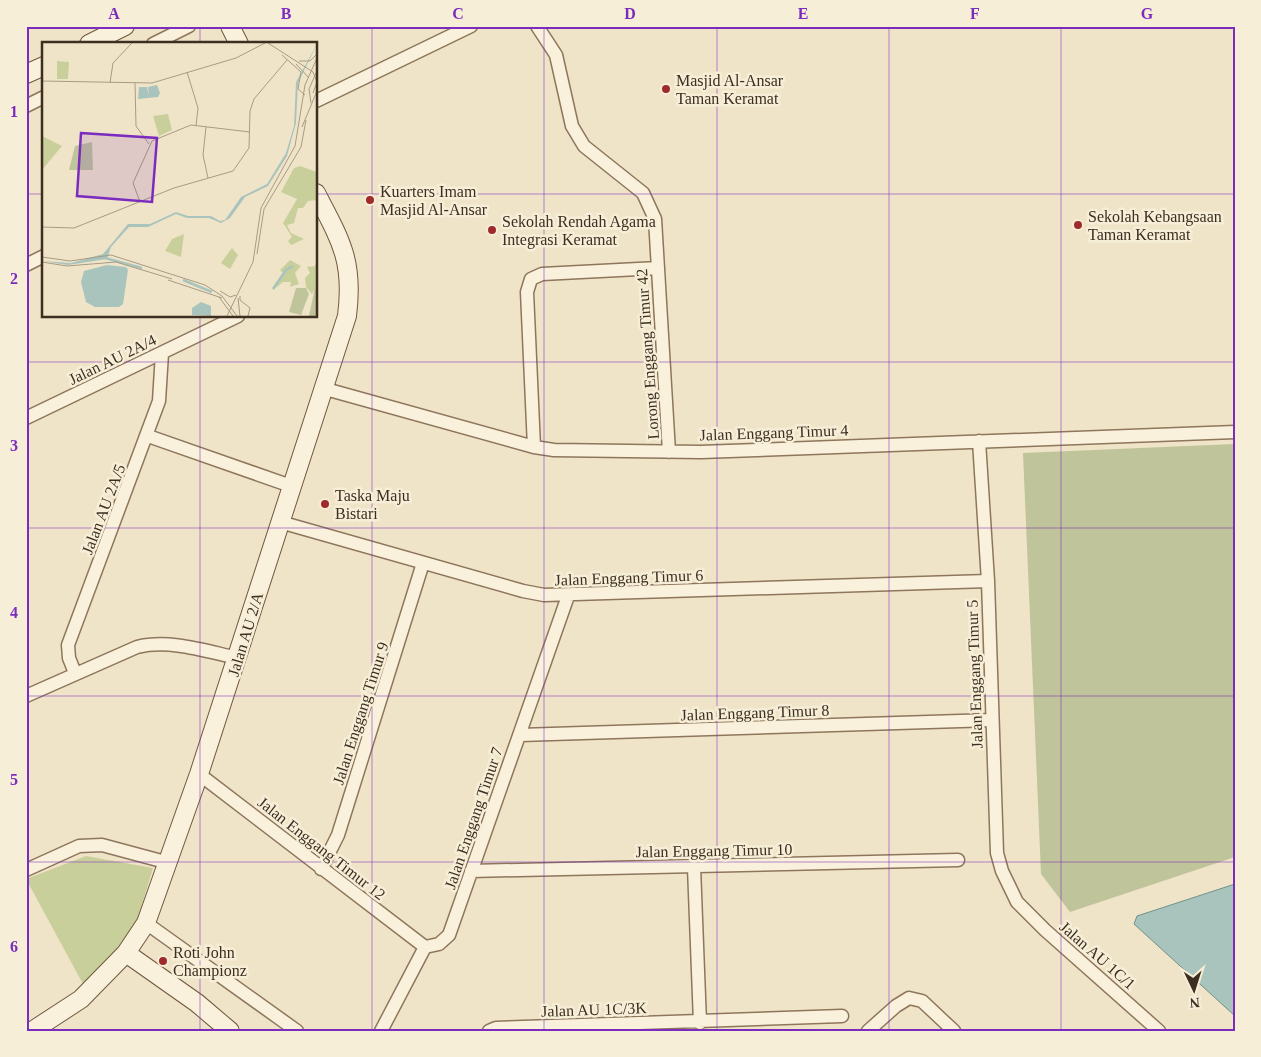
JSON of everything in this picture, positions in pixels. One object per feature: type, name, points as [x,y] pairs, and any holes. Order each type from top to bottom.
[{"type":"street","points":[[93,42],[125,26]]},
{"type":"street","points":[[157,42],[189,26]]},
{"type":"street","points":[[230,26],[239,42]]},
{"type":"street","points":[[318,100],[471,26]]},
{"type":"street","name":"Lorong Enggang Timur 42","points":[[537,26],[556,55],[572,126],[584,146],[643,193],[655,219],[669,452]]},
{"type":"street","points":[[26,74],[42,67]]},
{"type":"street","points":[[26,106],[42,98]]},
{"type":"street","name":"Jalan AU 2/A","points":[[32,1031],[81,999],[126,953],[146,923],[200,774],[322,388],[347,316],[350,291],[346,254],[318,197]]},
{"type":"street","points":[[26,265],[42,257]]},
{"type":"street","points":[[534,447],[527,292],[531,280],[542,274],[658,268]]},
{"type":"street","name":"Jalan AU 2A/4","points":[[26,418],[234,318]]},
{"type":"street","name":"Jalan AU 2A/5","points":[[75,673],[69,658],[68,645],[148,436],[159,401],[162,353]]},
{"type":"street","name":"Jalan Enggang Timur 4","points":[[322,388],[534,447],[554,450],[669,452],[1235,432]]},
{"type":"street","points":[[148,436],[291,486]]},
{"type":"street","name":"Jalan Enggang Timur 5","points":[[979,441],[988,581],[997,853],[1002,871],[1017,902]]},
{"type":"street","name":"Jalan Enggang Timur 6","points":[[280,522],[523,591],[568,596],[988,581]]},
{"type":"street","name":"Jalan Enggang Timur 9","points":[[320,869],[341,826],[424,563]]},
{"type":"street","name":"Jalan Enggang Timur 7","points":[[425,947],[439,944],[449,935],[568,596]]},
{"type":"street","points":[[26,696],[137,647],[154,643],[238,658]]},
{"type":"street","name":"Jalan Enggang Timur 8","points":[[520,735],[992,720]]},
{"type":"street","name":"Jalan Enggang Timur 12","points":[[200,774],[320,869],[425,947]]},
{"type":"street","points":[[26,870],[79,846],[102,844],[169,863]]},
{"type":"street","name":"Jalan Enggang Timur 10","points":[[471,871],[694,868],[958,860]]},
{"type":"street","points":[[694,868],[700,1022]]},
{"type":"street","name":"Jalan AU 1C/1","points":[[1017,902],[1045,930],[1159,1031]]},
{"type":"street","points":[[146,923],[297,1031]]},
{"type":"street","points":[[381,1031],[425,947]]},
{"type":"street","points":[[126,953],[197,1003],[230,1031]]},
{"type":"street","points":[[868,1031],[896,1006],[909,998],[922,1002],[954,1031]]},
{"type":"street","name":"Jalan AU 1C/3K","points":[[489,1031],[545,1026],[842,1016]]},
{"type":"green space","points":[[1235,444],[1235,857],[1070,912],[1041,874],[1023,453]]},
{"type":"green space","points":[[86,856],[153,868],[133,934],[83,984],[26,879]]},
{"type":"water","points":[[1235,884],[1235,1016],[1134,924],[1137,916]]},
{"type":"place","name":"Masjid Al-Ansar Taman Keramat","points":[[666,89]]},
{"type":"place","name":"Kuarters Imam Masjid Al-Ansar","points":[[370,200]]},
{"type":"place","name":"Sekolah Kebangsaan Taman Keramat","points":[[1078,225]]},
{"type":"place","name":"Sekolah Rendah Agama Integrasi Keramat","points":[[492,230]]},
{"type":"place","name":"Taska Maju Bistari","points":[[325,504]]},
{"type":"place","name":"Roti John Championz","points":[[163,961]]}]
